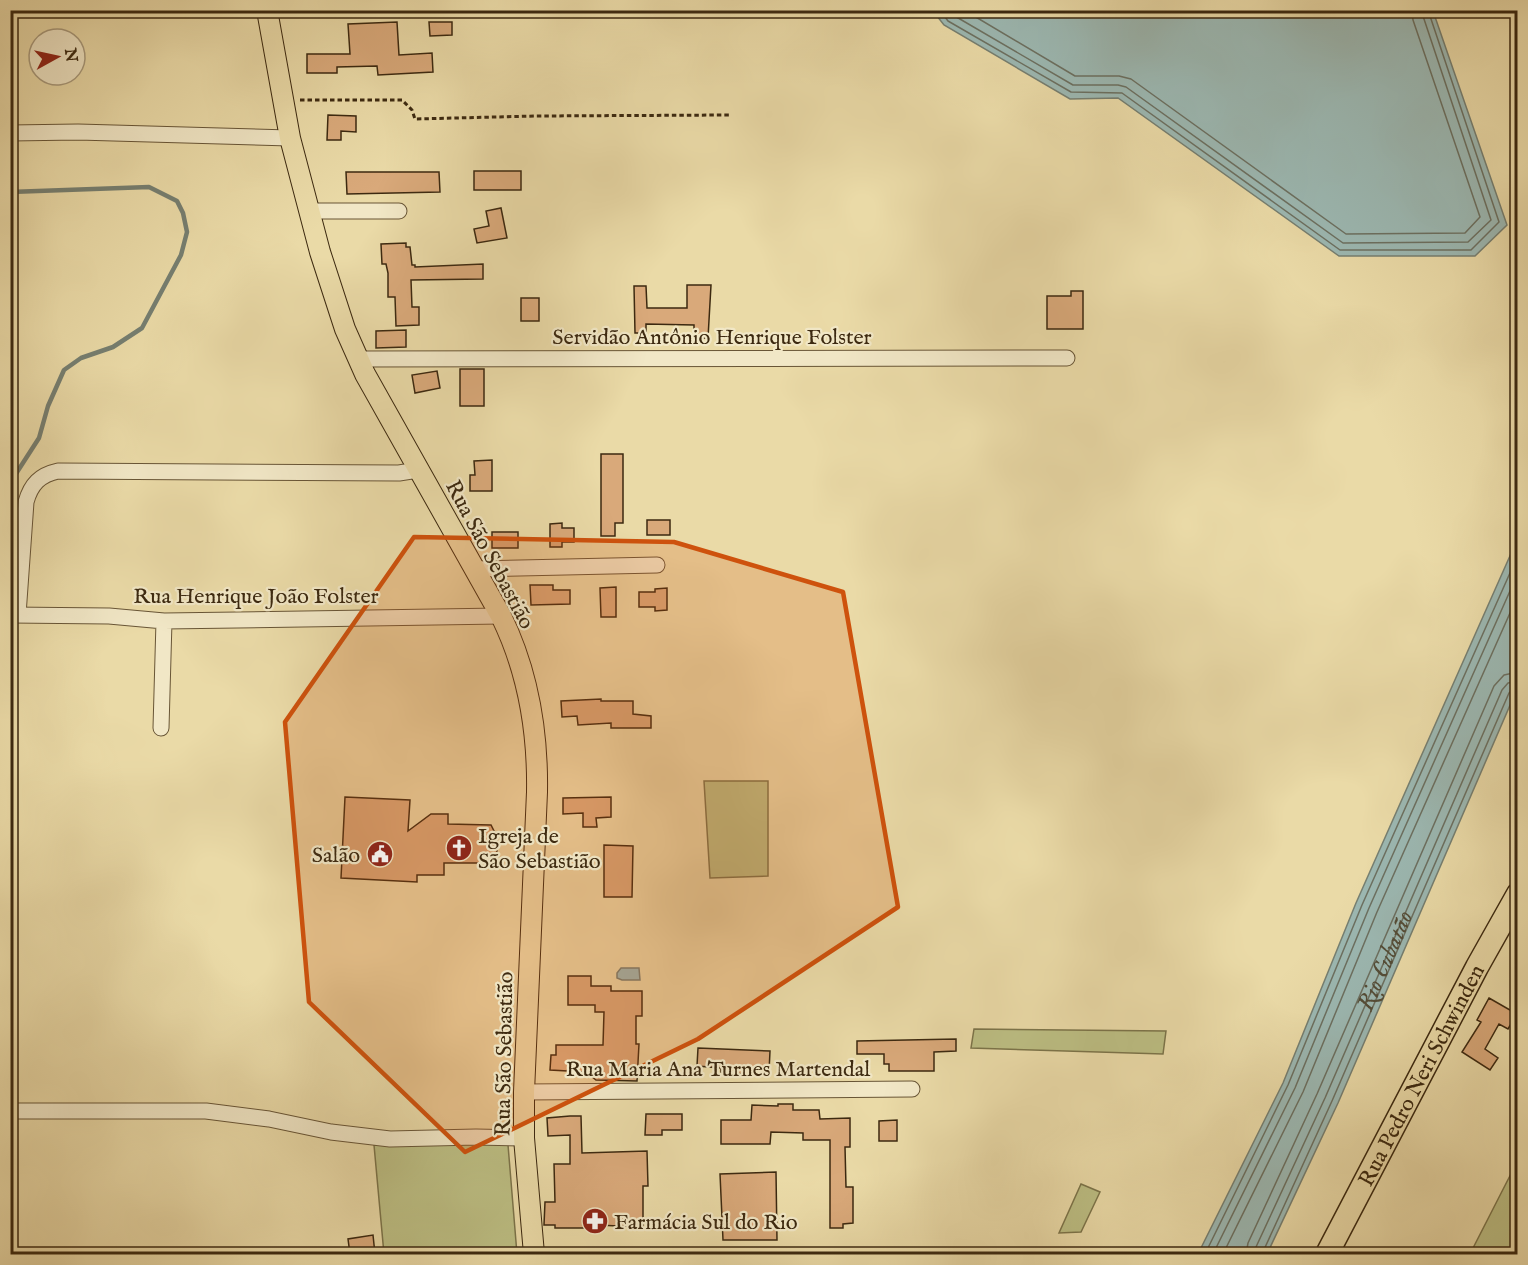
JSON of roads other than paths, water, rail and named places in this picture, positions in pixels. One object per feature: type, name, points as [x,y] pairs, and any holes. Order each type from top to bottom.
[{"type":"highway","name":"Rua Pedro Neri Schwinden","points":[[1327,1254],[1477,967],[1518,894]]},
{"type":"main road","name":"Rua São Sebastião","points":[[267,10],[290,138],[309,211],[335,299],[358,359],[501,616],[512,639],[525,682],[535,729],[537,762],[524,1092],[524,1138],[534,1254]]},
{"type":"street","points":[[10,133],[78,132],[290,138]]},
{"type":"street","points":[[309,211],[399,211]]},
{"type":"street","name":"Servidão Antônio Henrique Folster","points":[[358,359],[1067,358]]},
{"type":"street","points":[[14,615],[26,501],[36,481],[50,473],[58,471],[399,472],[418,470]]},
{"type":"street","points":[[474,568],[657,565]]},
{"type":"street","name":"Rua Henrique João Folster","points":[[14,615],[109,616],[164,621],[501,616]]},
{"type":"street","points":[[160,728],[164,621]]},
{"type":"street","name":"Rua Maria Ana Turnes Martendal","points":[[524,1092],[912,1089]]},
{"type":"street","points":[[10,1111],[206,1111],[249,1116],[331,1132],[390,1139],[524,1138]]},
{"type":"water","points":[[933,11],[1433,11],[1507,225],[1475,256],[1339,256],[1118,98],[1070,99],[944,25]]},
{"type":"water","name":"Rio Cubatão","points":[[1517,540],[1517,689],[1338,1103],[1267,1254],[1198,1254],[1283,1083],[1356,903]]},
{"type":"water","points":[[621,968],[639,968],[640,980],[617,978],[617,973]]},
{"type":"waterway","points":[[10,192],[149,187],[177,201],[183,213],[187,232],[181,255],[142,328],[113,347],[81,358],[64,370],[48,406],[39,438],[10,483]]},
{"type":"place","name":"Igreja de São Sebastião","points":[[459,848]]},
{"type":"place","name":"Salão","points":[[380,854]]},
{"type":"place","name":"Farmácia Sul do Rio","points":[[595,1221]]}]
